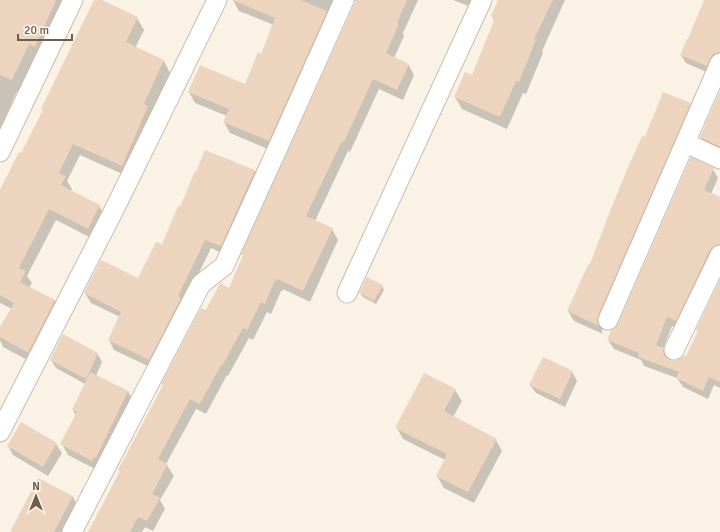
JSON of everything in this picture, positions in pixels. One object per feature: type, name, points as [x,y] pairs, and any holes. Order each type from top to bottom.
[{"type":"street","points":[[0,152],[73,0]]},
{"type":"street","points":[[0,432],[115,208],[218,0]]},
{"type":"street","points":[[72,532],[201,284],[224,266],[344,0]]},
{"type":"street","points":[[347,293],[482,0]]},
{"type":"street","points":[[608,320],[720,63]]},
{"type":"street","points":[[686,143],[720,159]]},
{"type":"street","points":[[674,350],[720,255]]},
{"type":"building","points":[[0,0],[56,0],[35,47],[29,44],[12,80],[0,75]]},
{"type":"building","points":[[94,0],[102,0],[138,17],[126,42],[164,60],[144,104],[148,106],[122,166],[73,144],[59,173],[66,176],[61,185],[100,205],[88,229],[49,209],[19,268],[26,271],[20,282],[55,300],[28,353],[0,337],[0,327],[14,303],[0,295],[0,190],[19,152],[21,153],[43,110],[41,109]]},
{"type":"building","points":[[232,0],[300,0],[327,11],[269,141],[223,122],[229,109],[188,92],[200,65],[245,84],[258,52],[261,54],[275,18]]},
{"type":"building","points":[[356,0],[407,0],[397,23],[399,24],[386,53],[409,64],[397,90],[373,79],[344,142],[342,141],[306,216],[333,228],[303,291],[277,279],[277,281],[275,280],[265,304],[261,302],[247,330],[243,328],[200,404],[190,399],[158,459],[168,464],[152,494],[160,498],[147,521],[138,517],[130,532],[88,532],[120,471],[118,470],[163,385],[161,384],[201,308],[206,310],[220,283],[229,288],[243,255],[241,254]]},
{"type":"building","points":[[498,0],[553,0],[534,39],[536,40],[519,82],[516,81],[500,117],[454,97],[465,72],[472,75],[495,18],[491,16]]},
{"type":"building","points":[[704,0],[720,0],[720,52],[713,54],[707,66],[680,55]]},
{"type":"building","points":[[720,91],[720,147],[700,137]]},
{"type":"building","points":[[663,92],[691,103],[598,316],[597,321],[599,326],[567,311],[589,263],[590,264],[626,172],[642,136],[645,137]]},
{"type":"building","points":[[205,150],[255,170],[221,246],[205,240],[178,296],[181,298],[149,360],[108,340],[121,312],[84,293],[101,260],[138,278],[156,242],[162,244],[178,206],[180,207]]},
{"type":"building","points":[[691,157],[714,168],[704,190],[720,197],[720,244],[714,246],[710,250],[676,321],[667,317],[656,345],[664,348],[663,351],[665,356],[670,360],[675,361],[684,355],[686,356],[698,331],[696,330],[720,280],[720,382],[709,377],[703,391],[676,378],[679,372],[638,357],[639,353],[607,340],[610,331],[615,329],[618,324]]},
{"type":"building","points":[[367,277],[383,285],[374,301],[359,293]]},
{"type":"building","points":[[63,334],[98,353],[86,379],[50,360]]},
{"type":"building","points":[[543,357],[573,371],[560,399],[529,385]]},
{"type":"building","points":[[90,372],[128,391],[96,458],[94,457],[92,461],[60,444],[77,412],[72,410]]},
{"type":"building","points":[[424,373],[456,389],[444,411],[497,439],[468,492],[436,476],[447,454],[395,428]]},
{"type":"building","points":[[21,422],[57,443],[43,467],[7,446]]},
{"type":"building","points":[[38,478],[73,496],[54,532],[10,532]]}]
